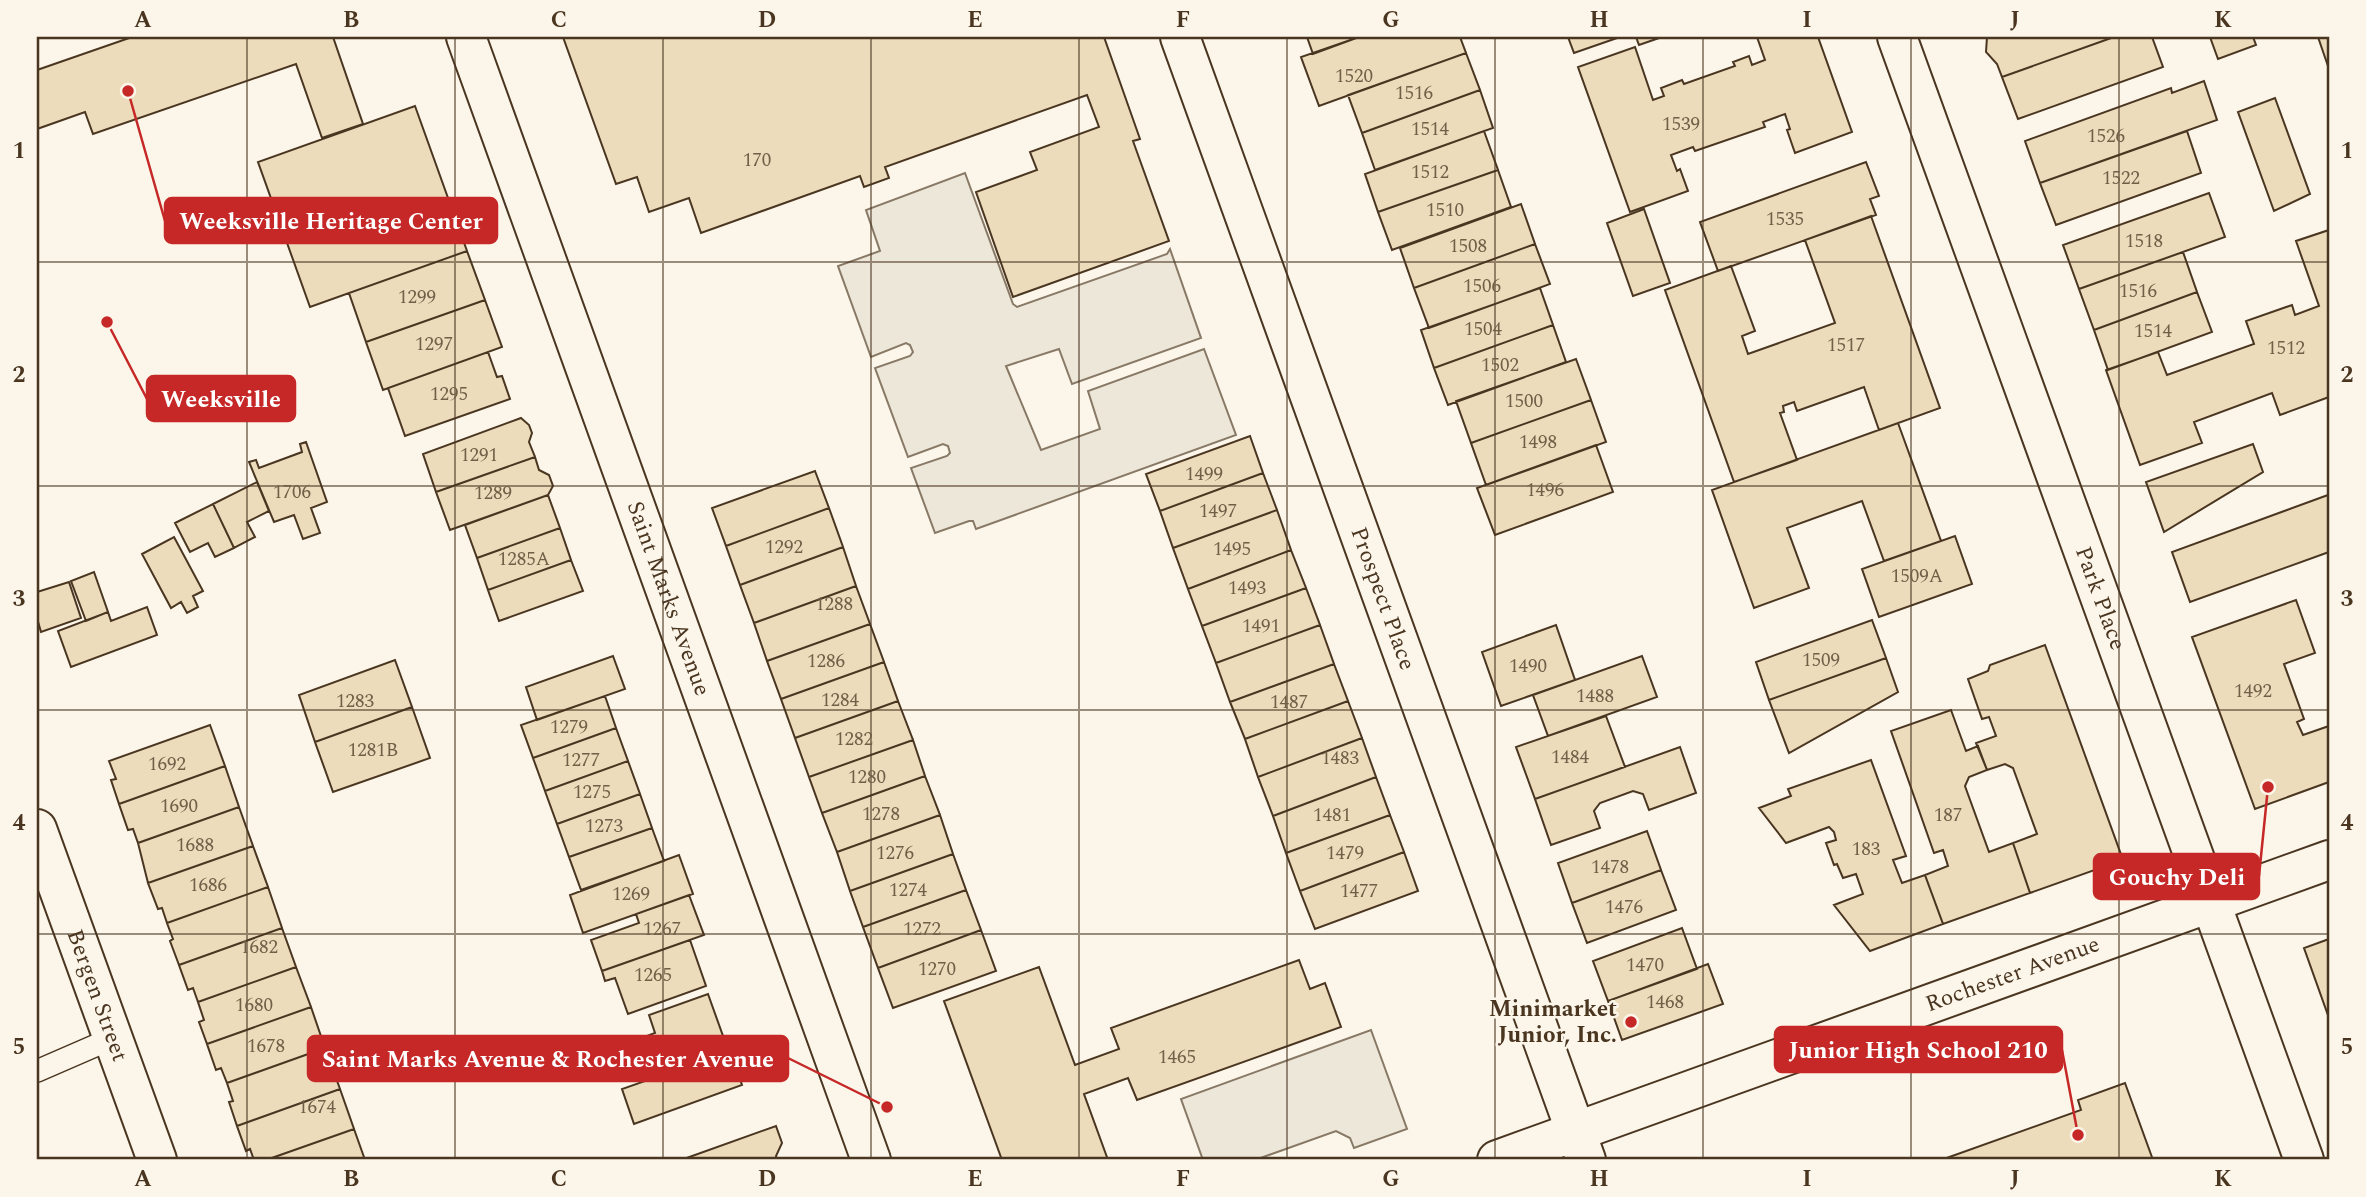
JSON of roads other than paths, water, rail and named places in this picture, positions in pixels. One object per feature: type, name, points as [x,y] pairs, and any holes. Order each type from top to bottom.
[{"type":"street","name":"Saint Marks Avenue","points":[[466,37],[872,1160]]},
{"type":"street","name":"Prospect Place","points":[[1180,37],[1581,1146]]},
{"type":"street","name":"Park Place","points":[[1897,37],[2304,1160]]},
{"type":"street","name":"Bergen Street","points":[[37,829],[157,1160]]},
{"type":"street","name":"Rochester Avenue","points":[[1497,1160],[1581,1146],[2211,902],[2329,860]]},
{"type":"lane","points":[[37,1071],[113,1038]]},
{"type":"place","name":"Weeksville Heritage Center","points":[[128,91]]},
{"type":"place","name":"Weeksville","points":[[107,322]]},
{"type":"place","name":"Gouchy Deli","points":[[2268,787]]},
{"type":"place","name":"Minimarket Junior, Inc.","points":[[1631,1022]]},
{"type":"place","name":"Saint Marks Avenue & Rochester Avenue","points":[[887,1107]]},
{"type":"place","name":"Junior High School 210","points":[[2078,1135]]}]
